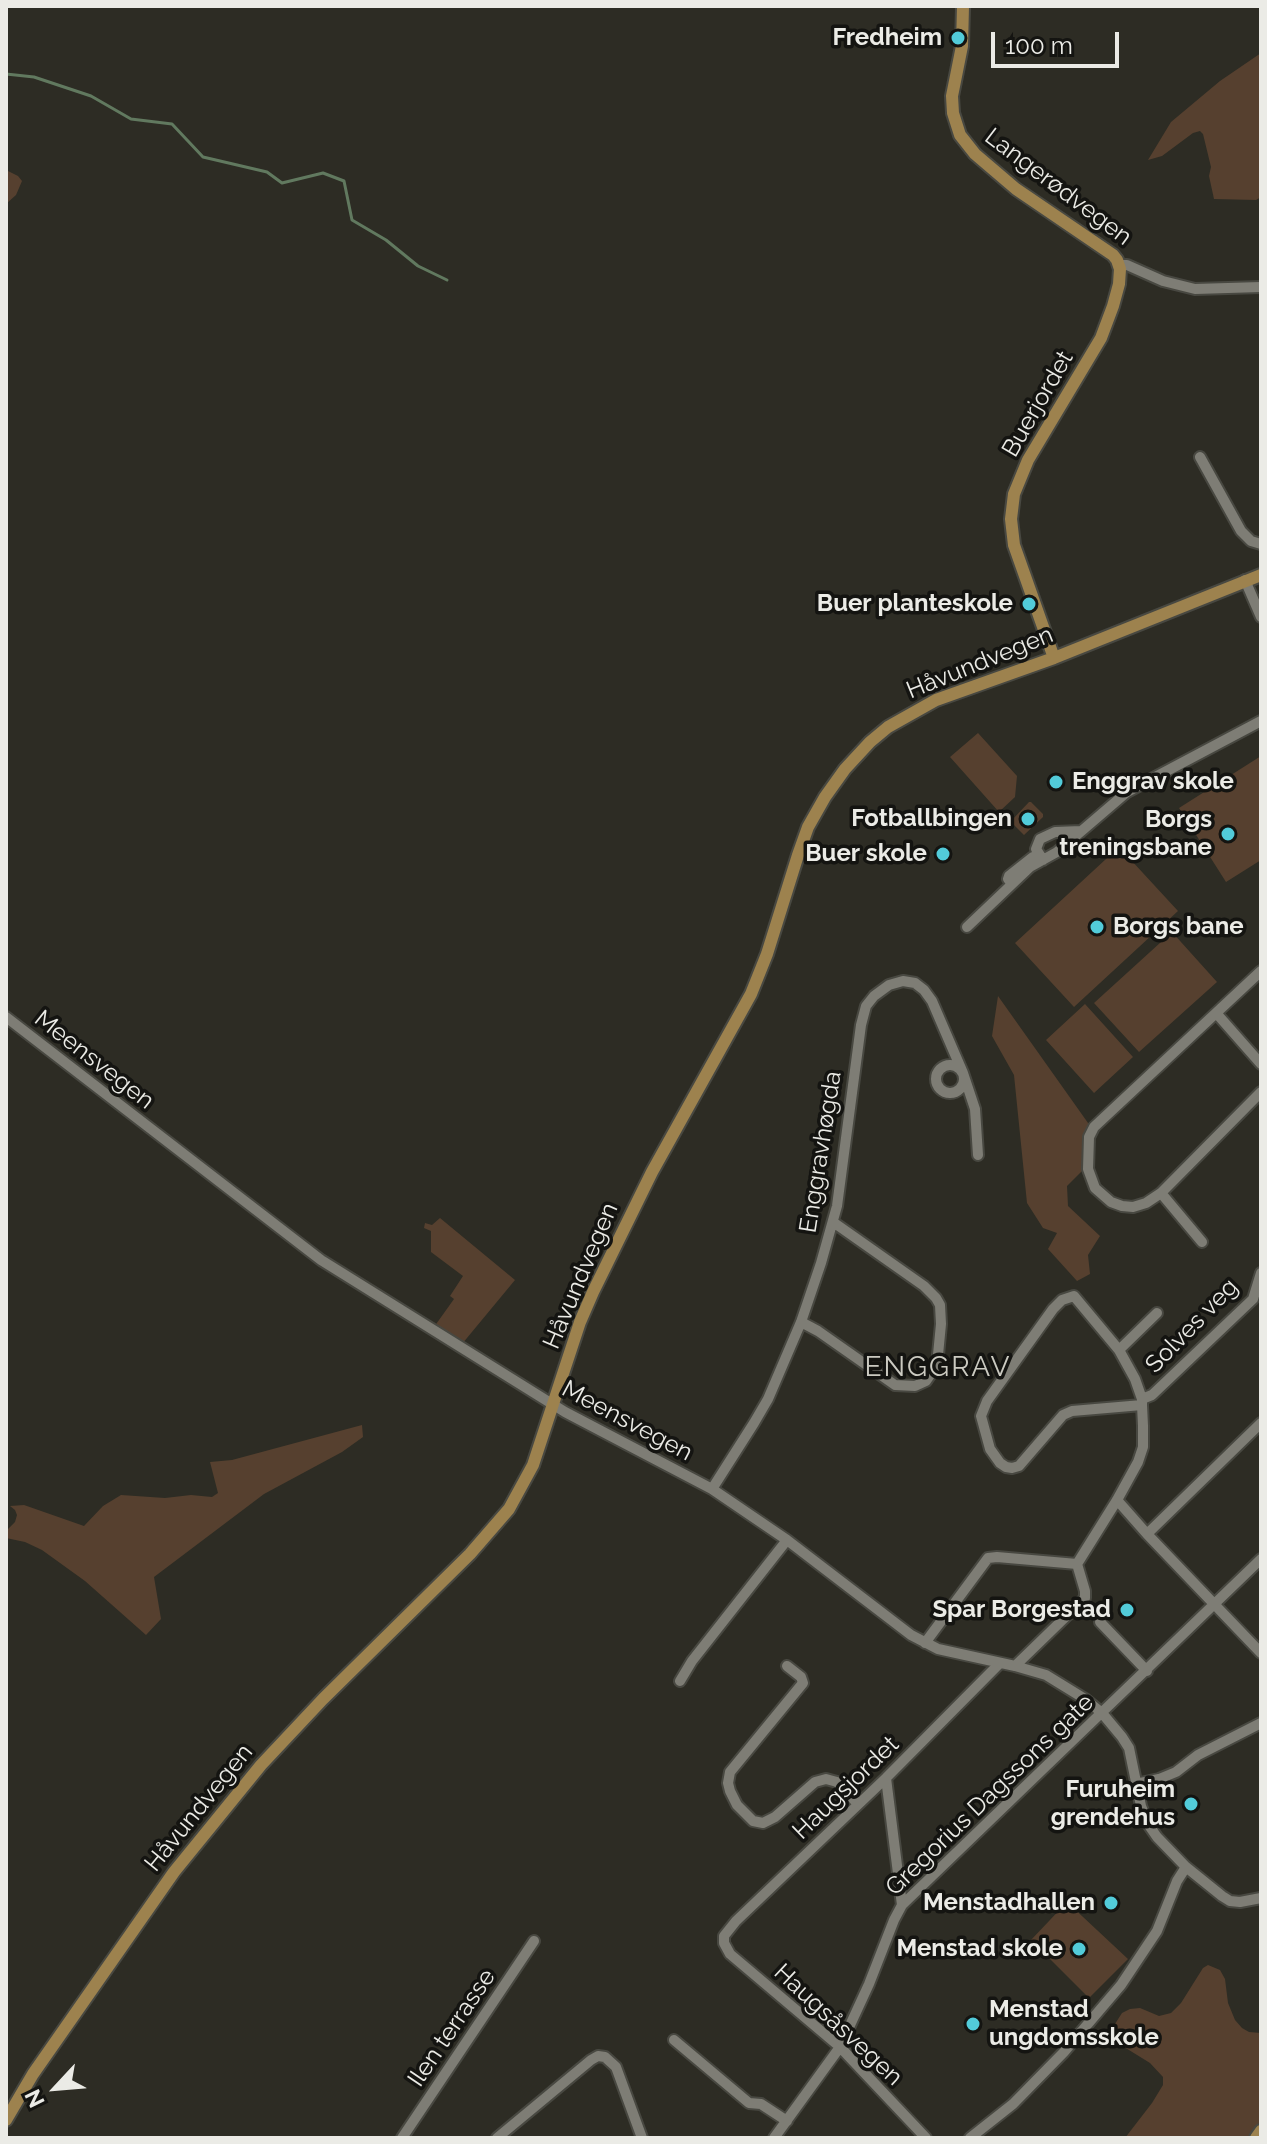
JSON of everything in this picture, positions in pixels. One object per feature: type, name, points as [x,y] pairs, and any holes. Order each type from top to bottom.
[{"type":"main road","name":"Langerødvegen","points":[[963,6],[962,46],[952,104],[960,135],[969,148],[996,173],[1113,255],[1119,265]]},
{"type":"main road","name":"Buerjordet","points":[[1054,658],[1014,545],[1011,519],[1014,494],[1028,460],[1101,338],[1119,284],[1119,265]]},
{"type":"main road","name":"Håvundvegen","points":[[6,2120],[33,2074],[174,1872],[261,1765],[323,1699],[477,1547],[509,1509],[533,1465],[580,1322],[618,1239],[751,994],[803,841],[830,789],[870,742],[917,709],[1261,575]]},
{"type":"main road","points":[[1256,2138],[1261,2131]]},
{"type":"street","name":"Langerødvegen","points":[[1119,265],[1127,265],[1163,281],[1195,289],[1261,287]]},
{"type":"street","points":[[1200,457],[1241,531],[1251,541],[1261,544]]},
{"type":"street","points":[[1245,580],[1261,617]]},
{"type":"street","points":[[967,927],[1040,856],[1057,852],[1111,804],[1134,788],[1261,721]]},
{"type":"street","points":[[1040,856],[1037,842],[1044,836],[1063,831],[1081,831]]},
{"type":"street","points":[[1261,971],[1094,1127],[1089,1137],[1088,1169],[1095,1188],[1111,1202],[1133,1207],[1146,1203],[1161,1193],[1261,1092]]},
{"type":"street","name":"Enggravhøgda","points":[[712,1489],[768,1399],[801,1322],[833,1222],[843,1173],[866,1006],[874,996],[896,982],[920,986],[932,1001],[963,1073],[976,1114],[978,1155]]},
{"type":"street","points":[[1217,1014],[1261,1064]]},
{"type":"street","name":"Meensvegen","points":[[6,1017],[321,1260],[553,1404],[712,1489],[787,1540],[911,1635],[954,1654],[1015,1666],[1060,1682],[1102,1713],[1129,1748],[1141,1806],[1157,1837],[1186,1867],[1230,1901],[1251,1902],[1261,1898]]},
{"type":"street","points":[[1161,1193],[1202,1242]]},
{"type":"street","points":[[801,1322],[895,1385],[908,1387],[926,1381],[937,1365],[941,1310],[936,1298],[924,1286],[833,1222]]},
{"type":"street","name":"Solves veg","points":[[1142,1402],[1257,1303],[1261,1273]]},
{"type":"street","points":[[1015,1666],[1085,1598],[1077,1564],[1132,1474],[1143,1447],[1142,1402],[1135,1379],[1119,1350],[1074,1296],[1062,1300],[1053,1309],[987,1401],[981,1416],[990,1449],[994,1457],[1012,1468],[1019,1466],[1063,1415],[1072,1411],[1142,1402]]},
{"type":"street","points":[[1119,1350],[1157,1313]]},
{"type":"street","points":[[1147,1534],[1261,1423]]},
{"type":"street","points":[[1117,1500],[1261,1653]]},
{"type":"street","points":[[680,1681],[692,1661],[787,1540]]},
{"type":"street","points":[[925,1643],[988,1558],[1077,1564]]},
{"type":"street","name":"Gregorius Dagssons gate","points":[[774,2138],[840,2047],[902,1905],[1261,1559]]},
{"type":"street","points":[[1100,1622],[1147,1671]]},
{"type":"street","name":"Haugsjordet","points":[[724,1943],[724,1936],[736,1921],[886,1778],[1000,1663]]},
{"type":"street","points":[[787,1666],[801,1677],[803,1683],[730,1772],[728,1783],[737,1805],[753,1821],[763,1823],[775,1817],[815,1782],[826,1779],[837,1782],[858,1804]]},
{"type":"street","points":[[1136,1784],[1170,1775],[1198,1755],[1261,1723]]},
{"type":"street","points":[[886,1778],[902,1905]]},
{"type":"street","points":[[970,2138],[1013,2104],[1064,2052],[1121,1985],[1163,1920],[1177,1881],[1186,1867]]},
{"type":"street","name":"Ilen terrasse","points":[[402,2138],[534,1941]]},
{"type":"street","name":"Haugsåsvegen","points":[[724,1943],[730,1954],[840,2047],[926,2138]]},
{"type":"street","points":[[674,2040],[749,2103],[761,2104],[787,2121]]},
{"type":"street","points":[[497,2138],[598,2056],[605,2057],[616,2067],[642,2138]]},
{"type":"shaded area","points":[[1261,53],[1261,197],[1256,200],[1214,199],[1209,176],[1211,167],[1200,131],[1162,156],[1148,160],[1171,122],[1220,81]]},
{"type":"shaded area","points":[[6,170],[22,181],[16,195],[6,204]]},
{"type":"shaded area","points":[[978,733],[1017,776],[1015,797],[999,812],[950,757]]},
{"type":"shaded area","name":"Borgs treningsbane","points":[[1261,756],[1261,860],[1226,882],[1179,808]]},
{"type":"shaded area","name":"Fotballbingen","points":[[1029,802],[1043,817],[1024,835],[1012,820]]},
{"type":"shaded area","name":"Borgs bane","points":[[1119,847],[1178,911],[1074,1007],[1015,943]]},
{"type":"shaded area","points":[[1172,932],[1217,982],[1139,1052],[1094,1003]]},
{"type":"shaded area","points":[[998,996],[1093,1130],[1083,1170],[1067,1186],[1068,1206],[1100,1236],[1088,1255],[1090,1274],[1077,1281],[1048,1249],[1057,1233],[1043,1228],[1027,1203],[1014,1075],[992,1036]]},
{"type":"shaded area","points":[[1085,1004],[1133,1057],[1094,1093],[1046,1040]]},
{"type":"shaded area","points":[[440,1218],[515,1280],[462,1344],[434,1327],[454,1299],[450,1296],[463,1276],[431,1252],[431,1231],[424,1228],[425,1223],[432,1225]]},
{"type":"shaded area","points":[[362,1425],[363,1437],[342,1452],[264,1494],[154,1577],[161,1619],[146,1635],[85,1581],[42,1550],[6,1538],[6,1531],[17,1515],[10,1506],[24,1505],[84,1526],[103,1506],[121,1495],[212,1497],[218,1493],[210,1462],[232,1460]]},
{"type":"shaded area","name":"Menstad skole","points":[[1067,1902],[1128,1959],[1089,1998],[1031,1940]]},
{"type":"shaded area","points":[[1208,1965],[1220,1970],[1225,1979],[1228,2003],[1235,2020],[1249,2032],[1261,2033],[1261,2138],[1125,2138],[1152,2103],[1163,2085],[1163,2077],[1150,2063],[1116,2042],[1111,2036],[1113,2027],[1122,2013],[1130,2009],[1140,2008],[1159,2016],[1171,2013]]},
{"type":"waterway","points":[[6,74],[34,77],[91,96],[131,119],[172,124],[203,157],[267,172],[282,183],[323,173],[344,181],[352,220],[386,240],[418,266],[447,280]]},
{"type":"place","name":"Fredheim","points":[[958,38]]},
{"type":"place","name":"Buer planteskole","points":[[1029,604]]},
{"type":"place","name":"Enggrav skole","points":[[1056,782]]},
{"type":"place","name":"Fotballbingen","points":[[1028,819]]},
{"type":"place","name":"Borgs treningsbane","points":[[1228,834]]},
{"type":"place","name":"Buer skole","points":[[943,854]]},
{"type":"place","name":"Borgs bane","points":[[1097,927]]},
{"type":"place","name":"Spar Borgestad","points":[[1127,1610]]},
{"type":"place","name":"Furuheim grendehus","points":[[1191,1804]]},
{"type":"place","name":"Menstadhallen","points":[[1111,1903]]},
{"type":"place","name":"Menstad skole","points":[[1079,1949]]},
{"type":"place","name":"Menstad ungdomsskole","points":[[973,2024]]},
{"type":"district","name":"ENGGRAV","points":[[938,1368]]}]
